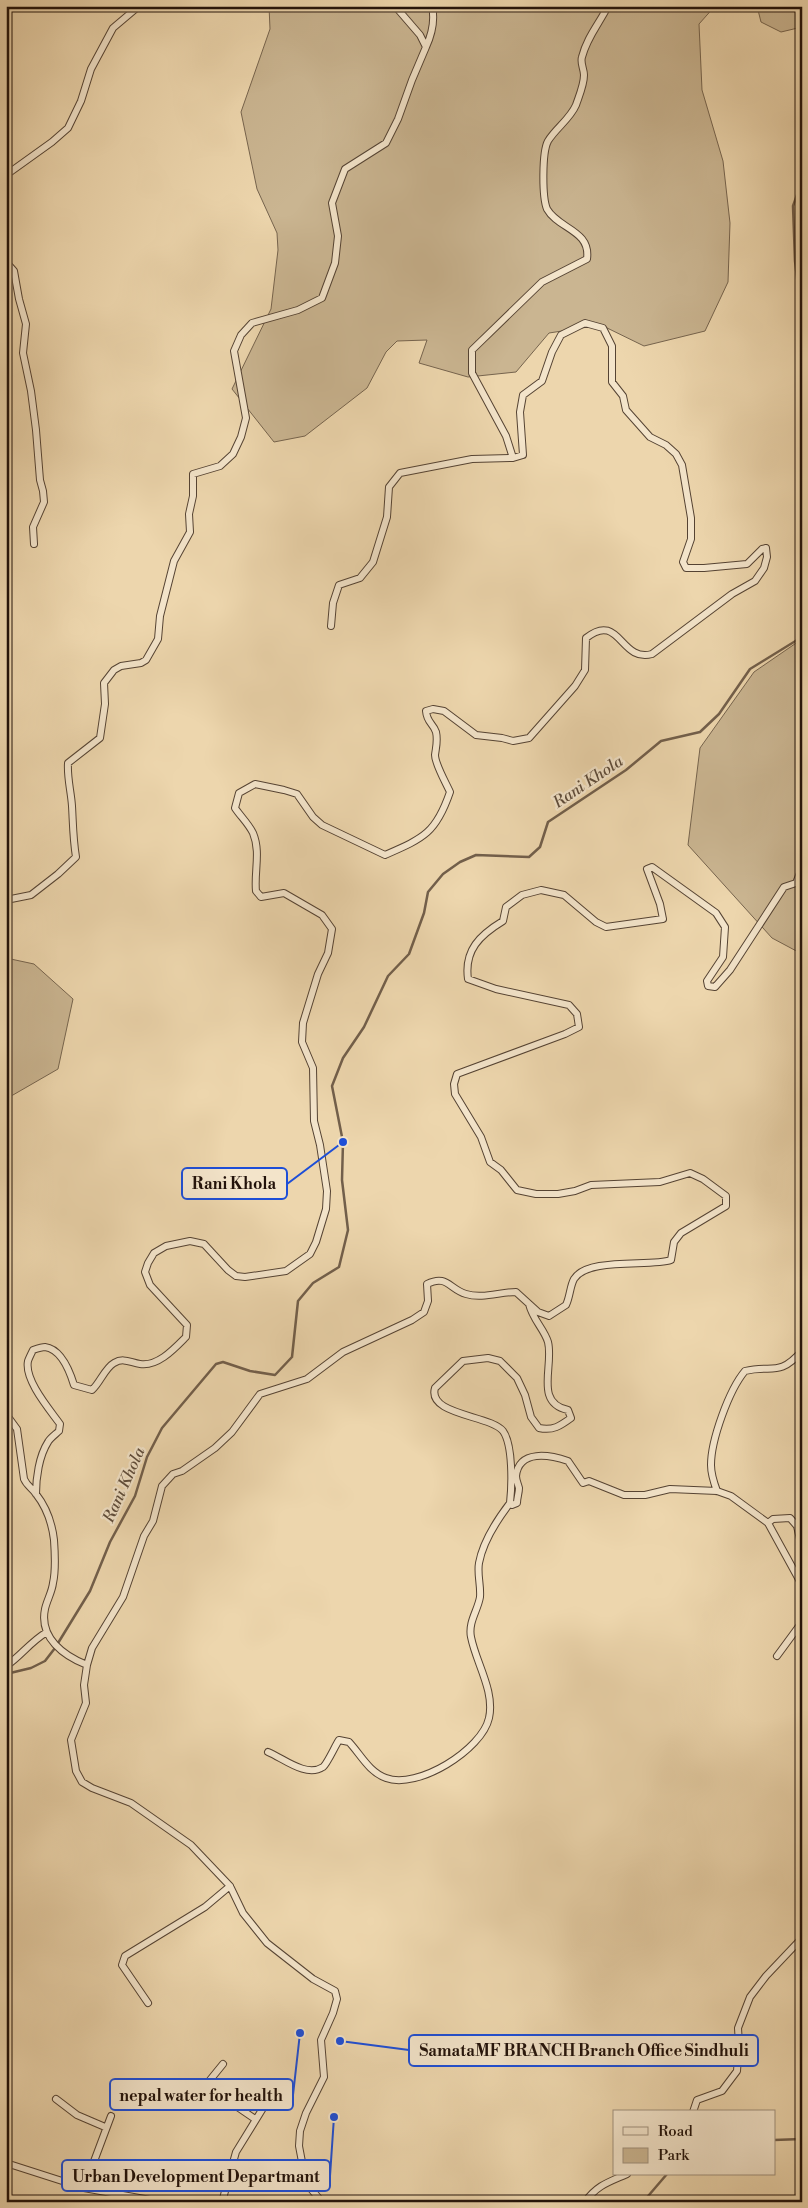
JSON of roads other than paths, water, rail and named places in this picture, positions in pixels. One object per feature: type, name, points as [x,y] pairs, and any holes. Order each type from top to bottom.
[{"type":"street","points":[[6,175],[68,128],[81,101],[91,69],[113,28],[139,6]]},
{"type":"street","points":[[395,6],[420,35],[426,47]]},
{"type":"street","points":[[6,900],[31,895],[76,857],[72,829],[72,805],[67,775],[68,763],[100,738],[105,704],[104,683],[114,670],[121,666],[141,663],[146,660],[158,639],[160,616],[174,561],[190,532],[189,514],[193,496],[193,474],[220,466],[233,454],[241,438],[246,418],[234,351],[241,335],[252,323],[298,310],[322,298],[335,263],[338,236],[332,203],[345,169],[386,143],[398,120],[430,38],[434,17],[432,6]]},
{"type":"street","points":[[513,458],[506,436],[472,373],[472,350],[542,282],[587,259],[588,249],[582,239],[554,218],[548,209],[544,198],[544,163],[548,142],[559,130],[575,106],[584,75],[581,60],[589,37],[608,6]]},
{"type":"street","points":[[6,262],[14,271],[26,324],[23,354],[30,391],[40,480],[43,491],[44,502],[33,527],[34,544]]},
{"type":"street","points":[[36,1494],[36,1479],[41,1461],[48,1442],[59,1431],[60,1424],[40,1397],[31,1378],[27,1363],[33,1350],[44,1347],[54,1351],[66,1364],[74,1385],[84,1390],[92,1390],[113,1363],[121,1360],[131,1360],[141,1365],[160,1359],[186,1337],[187,1325],[150,1285],[146,1272],[148,1263],[154,1253],[166,1246],[190,1241],[204,1244],[236,1276],[286,1271],[310,1254],[316,1242],[326,1210],[327,1191],[312,1102],[313,1068],[302,1042],[303,1023],[318,974],[328,953],[332,929],[322,915],[296,898],[284,893],[261,897],[256,892],[257,850],[254,835],[246,820],[235,808],[239,793],[254,784],[297,794],[313,817],[322,825],[385,855],[431,830],[441,817],[450,792],[435,756],[438,746],[435,730],[426,720],[426,711],[433,709],[444,711],[476,735],[496,737],[514,742],[529,738],[575,686],[585,670],[586,638],[592,633],[600,630],[610,630],[637,655],[652,654],[732,594],[755,581],[764,568],[767,557],[766,548],[762,548],[747,564],[686,568],[683,562],[691,539],[691,518],[682,465],[676,454],[650,437],[626,410],[623,396],[612,382],[612,346],[603,328],[585,323],[561,336],[552,352],[542,381],[523,395],[520,412],[523,455],[513,458],[472,458],[400,473],[389,487],[387,517],[373,562],[360,578],[339,584],[333,602],[331,626]]},
{"type":"street","points":[[322,2202],[306,2183],[299,2146],[300,2131],[306,2113],[324,2077],[321,2040],[333,2012],[336,1999],[335,1992],[313,1980],[267,1943],[243,1912],[230,1886],[197,1850],[131,1803],[92,1788],[82,1782],[76,1771],[71,1740],[86,1703],[84,1685],[92,1648],[123,1597],[144,1536],[153,1521],[162,1486],[173,1474],[182,1471],[214,1448],[232,1432],[260,1394],[307,1379],[343,1352],[412,1320],[424,1312],[428,1300],[427,1284],[435,1280],[444,1281],[464,1294],[516,1292],[538,1312],[549,1316],[566,1305],[574,1280],[580,1272],[606,1266],[649,1262],[662,1263],[671,1260],[674,1242],[681,1233],[726,1206],[726,1196],[703,1179],[690,1173],[660,1182],[591,1185],[558,1194],[536,1194],[517,1190],[501,1170],[490,1162],[481,1137],[455,1094],[454,1084],[457,1074],[579,1027],[577,1014],[569,1005],[496,989],[468,979],[466,965],[477,941],[490,929],[503,921],[506,908],[522,895],[541,890],[564,895],[596,922],[606,927],[663,919],[660,904],[646,869],[652,867],[716,913],[725,927],[723,957],[707,981],[708,986],[715,988],[730,970],[784,887],[796,883],[802,868]]},
{"type":"street","points":[[268,1752],[298,1768],[316,1770],[324,1766],[339,1740],[349,1742],[366,1764],[380,1775],[402,1782],[450,1762],[475,1744],[489,1718],[490,1704],[470,1636],[471,1623],[480,1597],[478,1563],[484,1542],[510,1503],[510,1449],[507,1437],[501,1429],[488,1421],[466,1416],[442,1405],[435,1399],[433,1394],[435,1388],[463,1361],[488,1358],[500,1361],[513,1373],[525,1395],[530,1417],[539,1428],[549,1430],[571,1418],[568,1410],[559,1408],[548,1394],[549,1348],[547,1339],[532,1317],[528,1304]]},
{"type":"street","points":[[717,1491],[712,1476],[712,1458],[724,1409],[734,1386],[745,1371],[754,1368],[775,1369],[791,1363],[802,1351]]},
{"type":"street","points":[[6,1414],[16,1429],[24,1479],[49,1514],[54,1541],[53,1582],[45,1610],[47,1632],[60,1652],[87,1665]]},
{"type":"street","points":[[510,1503],[512,1505],[516,1503],[518,1488],[516,1476],[521,1465],[528,1458],[540,1454],[568,1461],[583,1483],[589,1481],[624,1495],[645,1494],[670,1489],[717,1491],[731,1496],[768,1523],[802,1585]]},
{"type":"street","points":[[768,1523],[773,1518],[790,1518],[796,1526],[802,1548]]},
{"type":"street","points":[[777,1656],[802,1622]]},
{"type":"street","points":[[6,1666],[19,1657],[31,1641],[47,1632]]},
{"type":"street","points":[[148,2003],[122,1965],[125,1956],[205,1907],[230,1886]]},
{"type":"street","points":[[694,2110],[697,2100],[722,2091],[737,2071],[738,2028],[750,1997],[766,1976],[802,1938]]},
{"type":"street","points":[[223,2064],[210,2080],[214,2091],[255,2119]]},
{"type":"street","points":[[222,2202],[236,2152],[276,2086]]},
{"type":"street","points":[[56,2099],[77,2115],[105,2127]]},
{"type":"street","points":[[84,2188],[110,2116]]},
{"type":"street","points":[[6,2163],[84,2188],[161,2202]]},
{"type":"street","points":[[586,2202],[593,2191],[608,2180],[620,2176]]},
{"type":"street","points":[[797,2202],[802,2188]]},
{"type":"waterway","name":"Rani Khola","points":[[802,181],[793,206],[795,261],[802,320]]},
{"type":"waterway","name":"Rani Khola","points":[[6,1674],[31,1668],[45,1661],[55,1648],[90,1591],[110,1542],[135,1496],[147,1457],[162,1428],[216,1364],[223,1362],[250,1371],[275,1375],[292,1357],[298,1301],[313,1283],[339,1267],[348,1230],[342,1180],[343,1142],[332,1086],[343,1058],[364,1027],[388,976],[409,954],[424,913],[428,892],[443,874],[460,862],[476,855],[529,857],[540,847],[548,822],[626,770],[661,741],[700,732],[719,714],[750,669],[802,637]]},
{"type":"waterway","points":[[776,2140],[802,2139]]},
{"type":"waterway","points":[[643,2202],[665,2176]]},
{"type":"place","name":"Rani Khola","points":[[343,1142]]},
{"type":"place","name":"nepal water for health","points":[[300,2033]]},
{"type":"place","name":"SamataMF BRANCH Branch Office Sindhuli","points":[[340,2041]]},
{"type":"place","name":"Urban Development Departmant","points":[[334,2117]]}]
